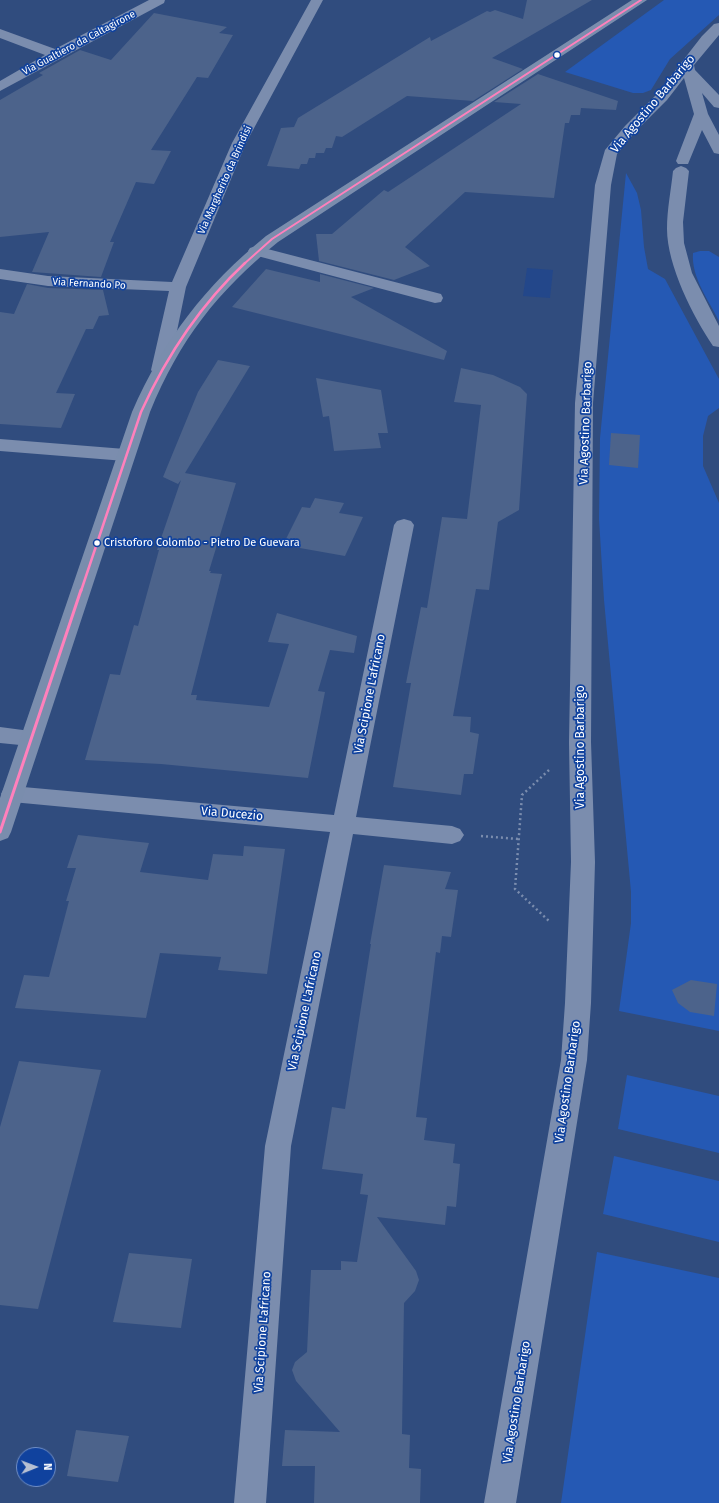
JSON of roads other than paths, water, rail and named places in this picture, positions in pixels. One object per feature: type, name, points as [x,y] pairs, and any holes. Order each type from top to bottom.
[{"type":"main road","points":[[0,832],[125,455],[141,412],[160,370],[185,329],[220,286],[256,251],[290,226],[641,0]]},
{"type":"street","name":"Via Gualtiero da Caltagirone","points":[[0,86],[56,54],[159,0]]},
{"type":"street","name":"Via Margherito da Brindisi","points":[[160,370],[178,287],[239,143],[317,0]]},
{"type":"street","name":"Via Agostino Barbarigo","points":[[500,1503],[574,1060],[578,1003],[582,862],[580,742],[584,403],[603,185],[610,153],[630,129],[662,98],[719,27]]},
{"type":"street","points":[[0,33],[56,54]]},
{"type":"street","points":[[687,65],[696,79],[719,104]]},
{"type":"street","points":[[687,65],[701,114],[719,150]]},
{"type":"street","points":[[701,114],[682,166],[675,230],[677,246],[687,280],[719,342]]},
{"type":"street","points":[[256,251],[435,298]]},
{"type":"street","name":"Via Fernando Po","points":[[0,274],[48,281],[178,287]]},
{"type":"street","points":[[0,445],[125,455]]},
{"type":"street","name":"Via Scipione L'africano","points":[[250,1503],[278,1146],[404,525]]},
{"type":"street","points":[[0,735],[30,738]]},
{"type":"street","name":"Via Ducezio","points":[[12,794],[452,835]]},
{"type":"place","name":"Cristoforo Colombo - Pietro De Guevara","points":[[97,543]]}]
